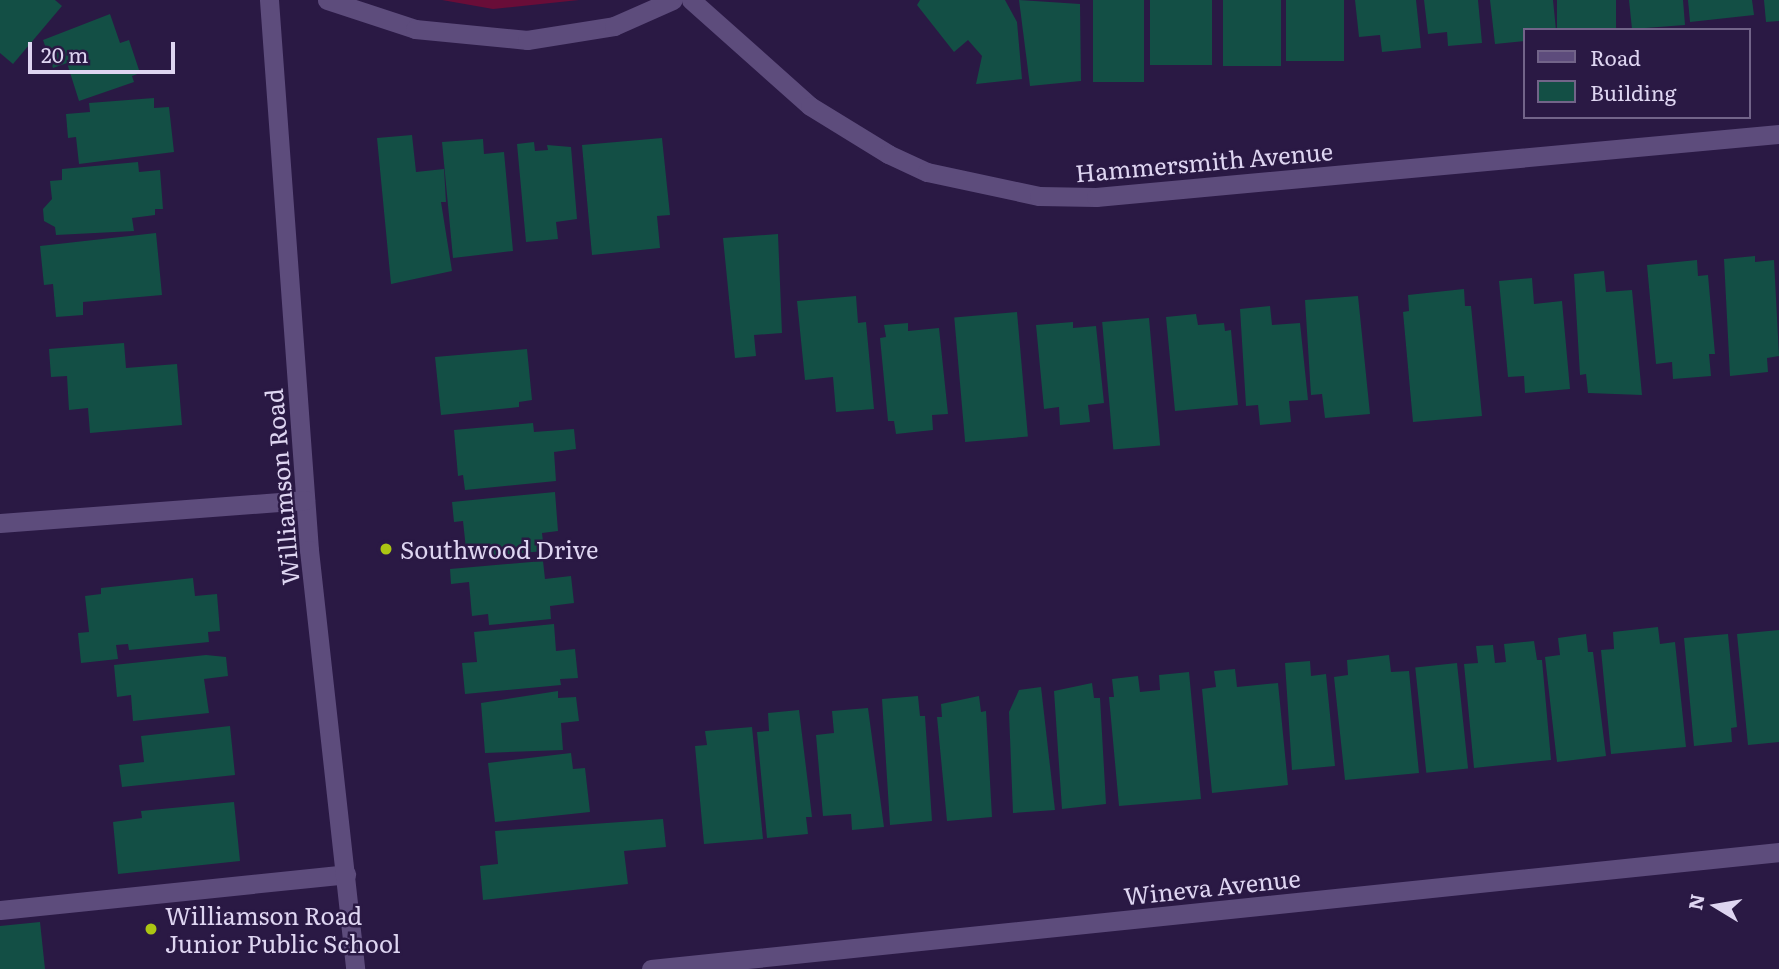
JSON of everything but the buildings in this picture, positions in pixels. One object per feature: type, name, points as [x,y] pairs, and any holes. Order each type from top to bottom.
[{"type":"street","name":"Williamson Road","points":[[269,0],[305,500],[355,969]]},
{"type":"street","points":[[327,0],[415,29],[527,40],[614,26],[673,0]]},
{"type":"street","name":"Hammersmith Avenue","points":[[691,0],[810,106],[888,154],[927,172],[1039,196],[1096,197],[1779,134]]},
{"type":"street","points":[[0,523],[305,500]]},
{"type":"street","name":"Wineva Avenue","points":[[651,969],[1779,852]]},
{"type":"street","points":[[0,910],[346,874]]},
{"type":"shaded area","points":[[442,0],[579,0],[493,9]]},
{"type":"place","name":"Southwood Drive","points":[[386,549]]},
{"type":"place","name":"Williamson Road Junior Public School","points":[[151,929]]}]
